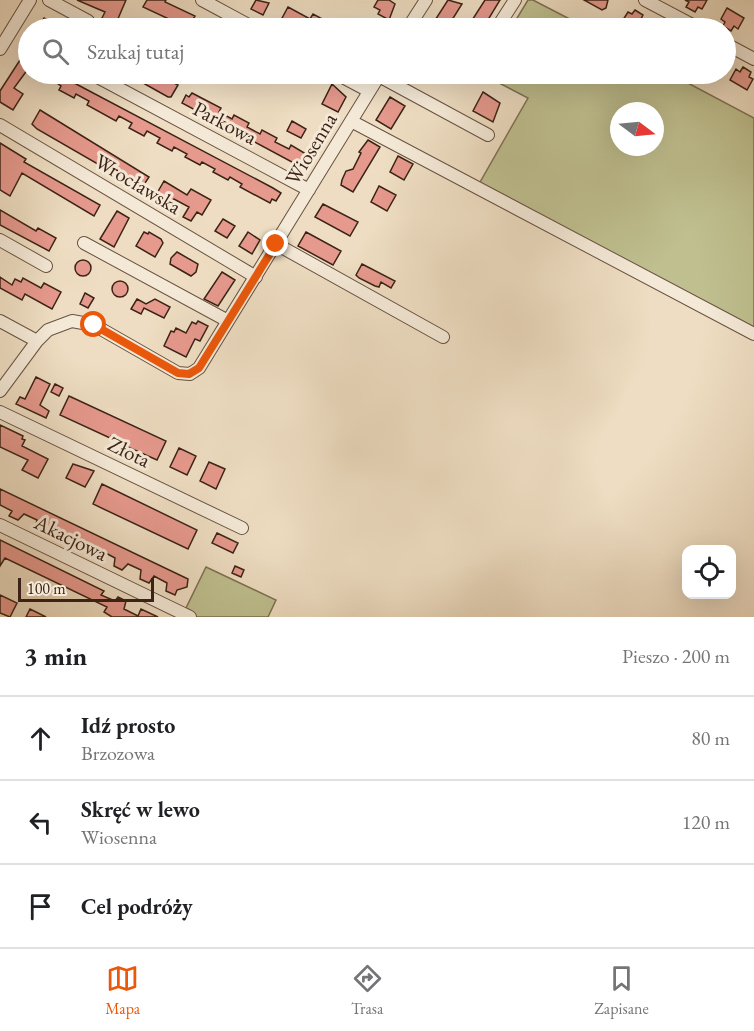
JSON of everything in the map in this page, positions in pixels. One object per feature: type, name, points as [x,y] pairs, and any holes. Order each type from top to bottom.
[{"type":"street","points":[[18,18],[30,0]]},
{"type":"street","points":[[49,0],[82,18]]},
{"type":"street","points":[[202,0],[235,18]]},
{"type":"street","points":[[415,18],[426,0]]},
{"type":"street","points":[[503,18],[515,0]]},
{"type":"street","points":[[645,0],[679,18]]},
{"type":"street","points":[[1,44],[18,18]]},
{"type":"street","points":[[736,49],[754,59]]},
{"type":"street","name":"Parkowa","points":[[111,84],[309,190]]},
{"type":"street","points":[[356,84],[369,91]]},
{"type":"street","name":"Wiosenna","points":[[37,341],[58,324],[81,321],[94,325],[178,373],[189,374],[199,368],[373,84]]},
{"type":"street","points":[[395,84],[488,135]]},
{"type":"street","points":[[351,121],[754,334]]},
{"type":"street","name":"Wrocławska","points":[[0,125],[256,277]]},
{"type":"street","points":[[0,240],[46,266]]},
{"type":"street","points":[[84,243],[228,321]]},
{"type":"street","points":[[276,244],[443,337]]},
{"type":"street","points":[[0,321],[37,341],[0,391]]},
{"type":"street","name":"Złota","points":[[0,412],[242,528]]},
{"type":"street","name":"Akacjowa","points":[[0,525],[190,617]]},
{"type":"green space","points":[[528,0],[533,0],[568,18],[517,18]]},
{"type":"green space","points":[[501,84],[690,84],[754,118],[754,331],[479,184],[528,98]]},
{"type":"green space","points":[[206,567],[276,600],[268,617],[187,617],[190,610],[186,608]]},
{"type":"building","points":[[77,0],[126,0],[118,18],[102,18],[105,12]]},
{"type":"building","points":[[147,0],[166,0],[165,2],[195,16],[194,18],[167,18],[143,7]]},
{"type":"building","points":[[256,0],[269,3],[263,15],[251,9]]},
{"type":"building","points":[[378,0],[389,0],[395,4],[390,18],[378,14],[380,10],[374,7]]},
{"type":"building","points":[[448,0],[462,4],[453,18],[436,18]]},
{"type":"building","points":[[485,0],[500,0],[489,18],[473,18]]},
{"type":"building","points":[[584,0],[608,0],[606,8],[602,10]]},
{"type":"building","points":[[685,0],[707,0],[702,9],[698,7],[695,12],[686,7],[689,2]]},
{"type":"building","points":[[288,7],[308,18],[282,18]]},
{"type":"building","points":[[727,8],[744,18],[738,29],[736,18],[722,18]]},
{"type":"building","points":[[635,10],[643,15],[642,18],[624,18],[628,12],[632,14]]},
{"type":"building","points":[[18,63],[18,83],[14,88],[23,94],[13,110],[0,102],[0,91]]},
{"type":"building","points":[[743,67],[751,72],[749,77],[753,79],[747,90],[736,84],[736,69],[740,72]]},
{"type":"building","points":[[58,84],[76,84],[281,193],[276,201],[272,199],[270,203],[240,187],[242,184],[230,177],[228,180],[213,172],[215,169],[202,162],[200,165],[185,157],[187,154],[174,147],[172,151],[157,143],[160,138],[147,131],[144,136],[129,128],[132,123],[119,116],[116,121],[87,105],[89,101],[76,94],[74,98],[59,90],[61,86]]},
{"type":"building","points":[[145,84],[178,85],[171,97]]},
{"type":"building","points":[[332,84],[346,97],[338,112],[322,104]]},
{"type":"building","points":[[483,92],[500,103],[493,122],[473,111]]},
{"type":"building","points":[[192,93],[221,108],[219,112],[232,119],[234,115],[249,123],[247,127],[260,134],[262,130],[277,138],[275,142],[289,149],[291,145],[306,154],[304,157],[308,159],[303,168],[182,103],[186,95],[189,97]]},
{"type":"building","points":[[390,97],[405,106],[391,129],[376,120]]},
{"type":"building","points":[[40,110],[149,177],[141,189],[37,129],[32,124]]},
{"type":"building","points":[[292,121],[306,129],[301,138],[287,131]]},
{"type":"building","points":[[368,140],[380,147],[353,192],[341,185],[342,180],[346,171],[353,169],[361,153],[359,152]]},
{"type":"building","points":[[0,143],[26,159],[24,162],[100,205],[94,216],[22,173],[10,196],[0,190]]},
{"type":"building","points":[[398,156],[413,164],[404,180],[390,172]]},
{"type":"building","points":[[164,181],[187,195],[191,189],[211,200],[202,215],[197,212],[191,221],[183,217],[189,207],[174,199],[169,207],[160,202],[162,199],[156,195]]},
{"type":"building","points":[[379,186],[396,195],[387,211],[371,202]]},
{"type":"building","points":[[323,204],[358,222],[350,236],[315,217]]},
{"type":"building","points":[[0,210],[36,231],[38,228],[56,238],[49,251],[0,225]]},
{"type":"building","points":[[117,211],[129,218],[114,247],[100,239]]},
{"type":"building","points":[[223,219],[235,226],[227,238],[215,231]]},
{"type":"building","points":[[144,232],[148,234],[149,232],[161,239],[163,243],[155,257],[136,246]]},
{"type":"building","points":[[248,232],[260,240],[252,254],[239,246]]},
{"type":"building","points":[[306,232],[341,251],[333,265],[298,246]]},
{"type":"building","points":[[177,252],[198,264],[196,272],[191,276],[170,264],[171,258]]},
{"type":"building","points":[[83,260],[89,262],[91,268],[89,274],[83,276],[77,274],[75,268],[77,262]]},
{"type":"building","points":[[362,264],[395,281],[391,288],[381,282],[379,287],[375,286],[359,278],[356,275]]},
{"type":"building","points":[[222,272],[235,280],[218,306],[204,299]]},
{"type":"building","points":[[0,277],[12,285],[15,279],[21,282],[23,278],[41,288],[44,283],[61,292],[52,309],[25,294],[22,300],[0,288]]},
{"type":"building","points":[[117,281],[123,281],[128,289],[126,295],[117,297],[112,292],[112,286]]},
{"type":"building","points":[[85,293],[94,298],[88,308],[80,304]]},
{"type":"building","points":[[137,299],[146,304],[155,299],[170,307],[164,318],[144,308],[141,314],[131,309]]},
{"type":"building","points":[[198,321],[208,326],[200,341],[195,339],[186,357],[164,346],[171,331],[174,332],[176,328],[186,333],[192,322],[196,324]]},
{"type":"building","points":[[36,377],[50,384],[40,405],[49,411],[46,418],[16,404],[20,397],[25,399]]},
{"type":"building","points":[[55,384],[63,388],[59,396],[51,392]]},
{"type":"building","points":[[69,396],[166,441],[157,460],[121,444],[122,441],[111,436],[110,438],[60,415]]},
{"type":"building","points":[[0,425],[23,436],[22,439],[25,440],[22,446],[48,459],[38,478],[22,470],[28,460],[0,447]]},
{"type":"building","points":[[179,448],[196,456],[187,475],[170,467]]},
{"type":"building","points":[[209,462],[225,469],[216,489],[200,481]]},
{"type":"building","points":[[73,464],[94,471],[85,487],[66,478]]},
{"type":"building","points":[[102,484],[197,530],[188,549],[93,504]]},
{"type":"building","points":[[0,489],[188,579],[187,587],[177,590],[175,595],[166,591],[167,583],[154,576],[149,583],[140,579],[141,570],[128,564],[122,570],[114,566],[115,558],[102,551],[96,558],[88,553],[89,545],[76,539],[70,545],[61,541],[63,532],[50,526],[44,532],[35,528],[37,520],[24,514],[18,520],[9,516],[12,511],[0,505]]},
{"type":"building","points":[[217,533],[238,543],[233,553],[212,543]]},
{"type":"building","points":[[0,540],[104,591],[101,595],[115,601],[118,597],[126,601],[124,609],[138,616],[141,609],[158,617],[112,617],[104,612],[107,607],[5,558],[0,566]]},
{"type":"building","points":[[235,566],[244,570],[241,577],[232,573]]},
{"type":"building","points":[[0,595],[17,603],[10,617],[0,613]]},
{"type":"building","points":[[30,609],[46,617],[26,617]]},
{"type":"route","points":[[94,325],[178,373],[189,374],[199,368],[276,244]]}]
